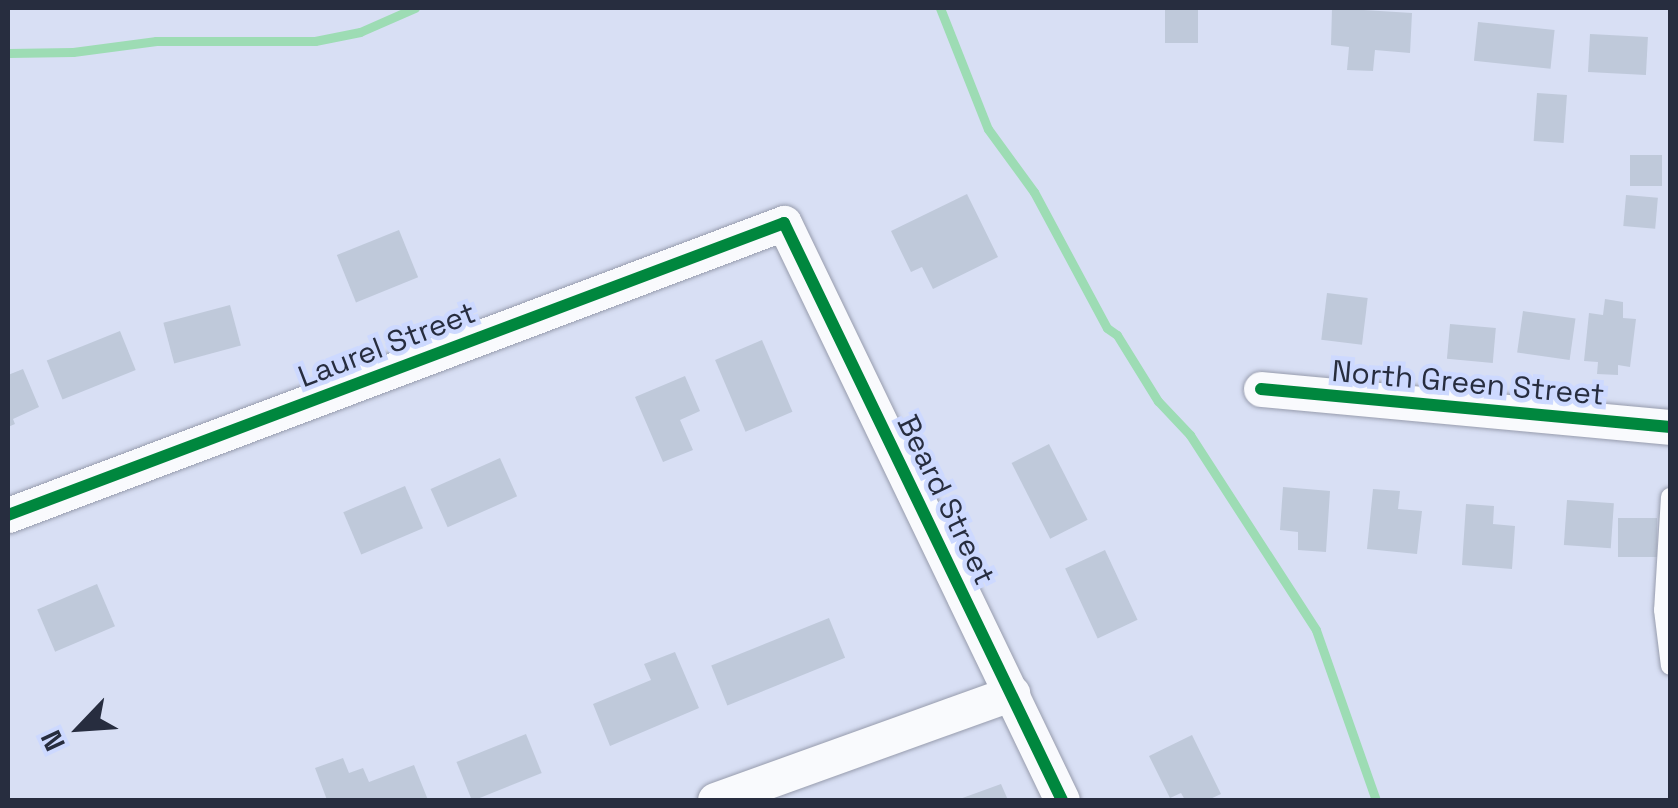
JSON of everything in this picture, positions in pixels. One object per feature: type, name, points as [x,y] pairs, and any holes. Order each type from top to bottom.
[{"type":"street","name":"Laurel Street","points":[[8,514],[784,223]]},
{"type":"street","name":"Beard Street","points":[[784,223],[1062,800]]},
{"type":"street","name":"North Green Street","points":[[1262,389],[1670,428]]},
{"type":"street","points":[[715,800],[1012,693]]},
{"type":"lane","points":[[1670,498],[1663,610],[1670,666]]},
{"type":"building","points":[[1165,8],[1198,8],[1198,43],[1165,43]]},
{"type":"building","points":[[1332,8],[1412,13],[1410,53],[1375,50],[1373,71],[1347,70],[1349,47],[1331,45]]},
{"type":"building","points":[[1478,22],[1555,30],[1551,69],[1474,61]]},
{"type":"building","points":[[1590,34],[1648,37],[1646,75],[1588,72]]},
{"type":"building","points":[[1537,93],[1567,95],[1564,143],[1534,141]]},
{"type":"building","points":[[1630,155],[1662,155],[1662,186],[1630,186]]},
{"type":"building","points":[[967,194],[998,257],[933,289],[922,267],[911,272],[891,231]]},
{"type":"building","points":[[1626,195],[1658,198],[1655,229],[1623,226]]},
{"type":"building","points":[[399,230],[418,277],[356,302],[337,255]]},
{"type":"building","points":[[1327,293],[1368,298],[1362,345],[1321,340]]},
{"type":"building","points":[[1605,299],[1623,302],[1623,318],[1636,319],[1630,367],[1618,365],[1618,375],[1597,374],[1598,362],[1584,361],[1589,313],[1603,315]]},
{"type":"building","points":[[230,305],[241,346],[174,363],[163,323]]},
{"type":"building","points":[[1523,311],[1575,318],[1570,360],[1517,353]]},
{"type":"building","points":[[1450,324],[1496,328],[1493,363],[1447,359]]},
{"type":"building","points":[[120,331],[136,370],[62,400],[47,361]]},
{"type":"building","points":[[762,340],[792,412],[746,432],[715,360]]},
{"type":"building","points":[[23,369],[39,407],[13,419],[15,424],[8,427],[8,375]]},
{"type":"building","points":[[685,376],[700,411],[680,420],[693,450],[663,462],[635,397]]},
{"type":"building","points":[[1049,444],[1088,520],[1050,539],[1012,463]]},
{"type":"building","points":[[500,458],[517,496],[448,527],[431,489]]},
{"type":"building","points":[[405,486],[423,528],[361,555],[343,512]]},
{"type":"building","points":[[1283,487],[1330,491],[1326,552],[1298,550],[1298,532],[1280,530]]},
{"type":"building","points":[[1373,489],[1400,491],[1398,509],[1422,511],[1417,554],[1367,549]]},
{"type":"building","points":[[1567,500],[1614,503],[1611,548],[1564,545]]},
{"type":"building","points":[[1466,504],[1494,506],[1493,524],[1515,526],[1512,569],[1462,565]]},
{"type":"building","points":[[1618,518],[1657,518],[1657,557],[1618,557]]},
{"type":"building","points":[[1105,550],[1138,620],[1098,638],[1065,569]]},
{"type":"building","points":[[97,584],[115,626],[55,652],[37,609]]},
{"type":"building","points":[[829,618],[845,658],[727,705],[711,666]]},
{"type":"building","points":[[675,652],[699,708],[610,746],[593,704],[651,680],[644,664]]},
{"type":"building","points":[[526,734],[542,773],[472,800],[456,762]]},
{"type":"building","points":[[1192,735],[1221,794],[1208,800],[1185,800],[1181,793],[1170,798],[1149,756]]},
{"type":"building","points":[[343,758],[349,773],[363,768],[369,782],[414,765],[428,800],[327,800],[315,768]]},
{"type":"building","points":[[1001,784],[1008,800],[957,800]]},
{"type":"waterway","points":[[8,53],[73,52],[156,41],[315,41],[360,32],[415,8]]},
{"type":"waterway","points":[[940,8],[988,129],[1034,192],[1107,328],[1117,335],[1158,401],[1190,435],[1316,630],[1376,800]]},
{"type":"cycle path","points":[[8,515],[784,223],[1062,800]]},
{"type":"cycle path","points":[[1261,389],[1670,427]]}]
